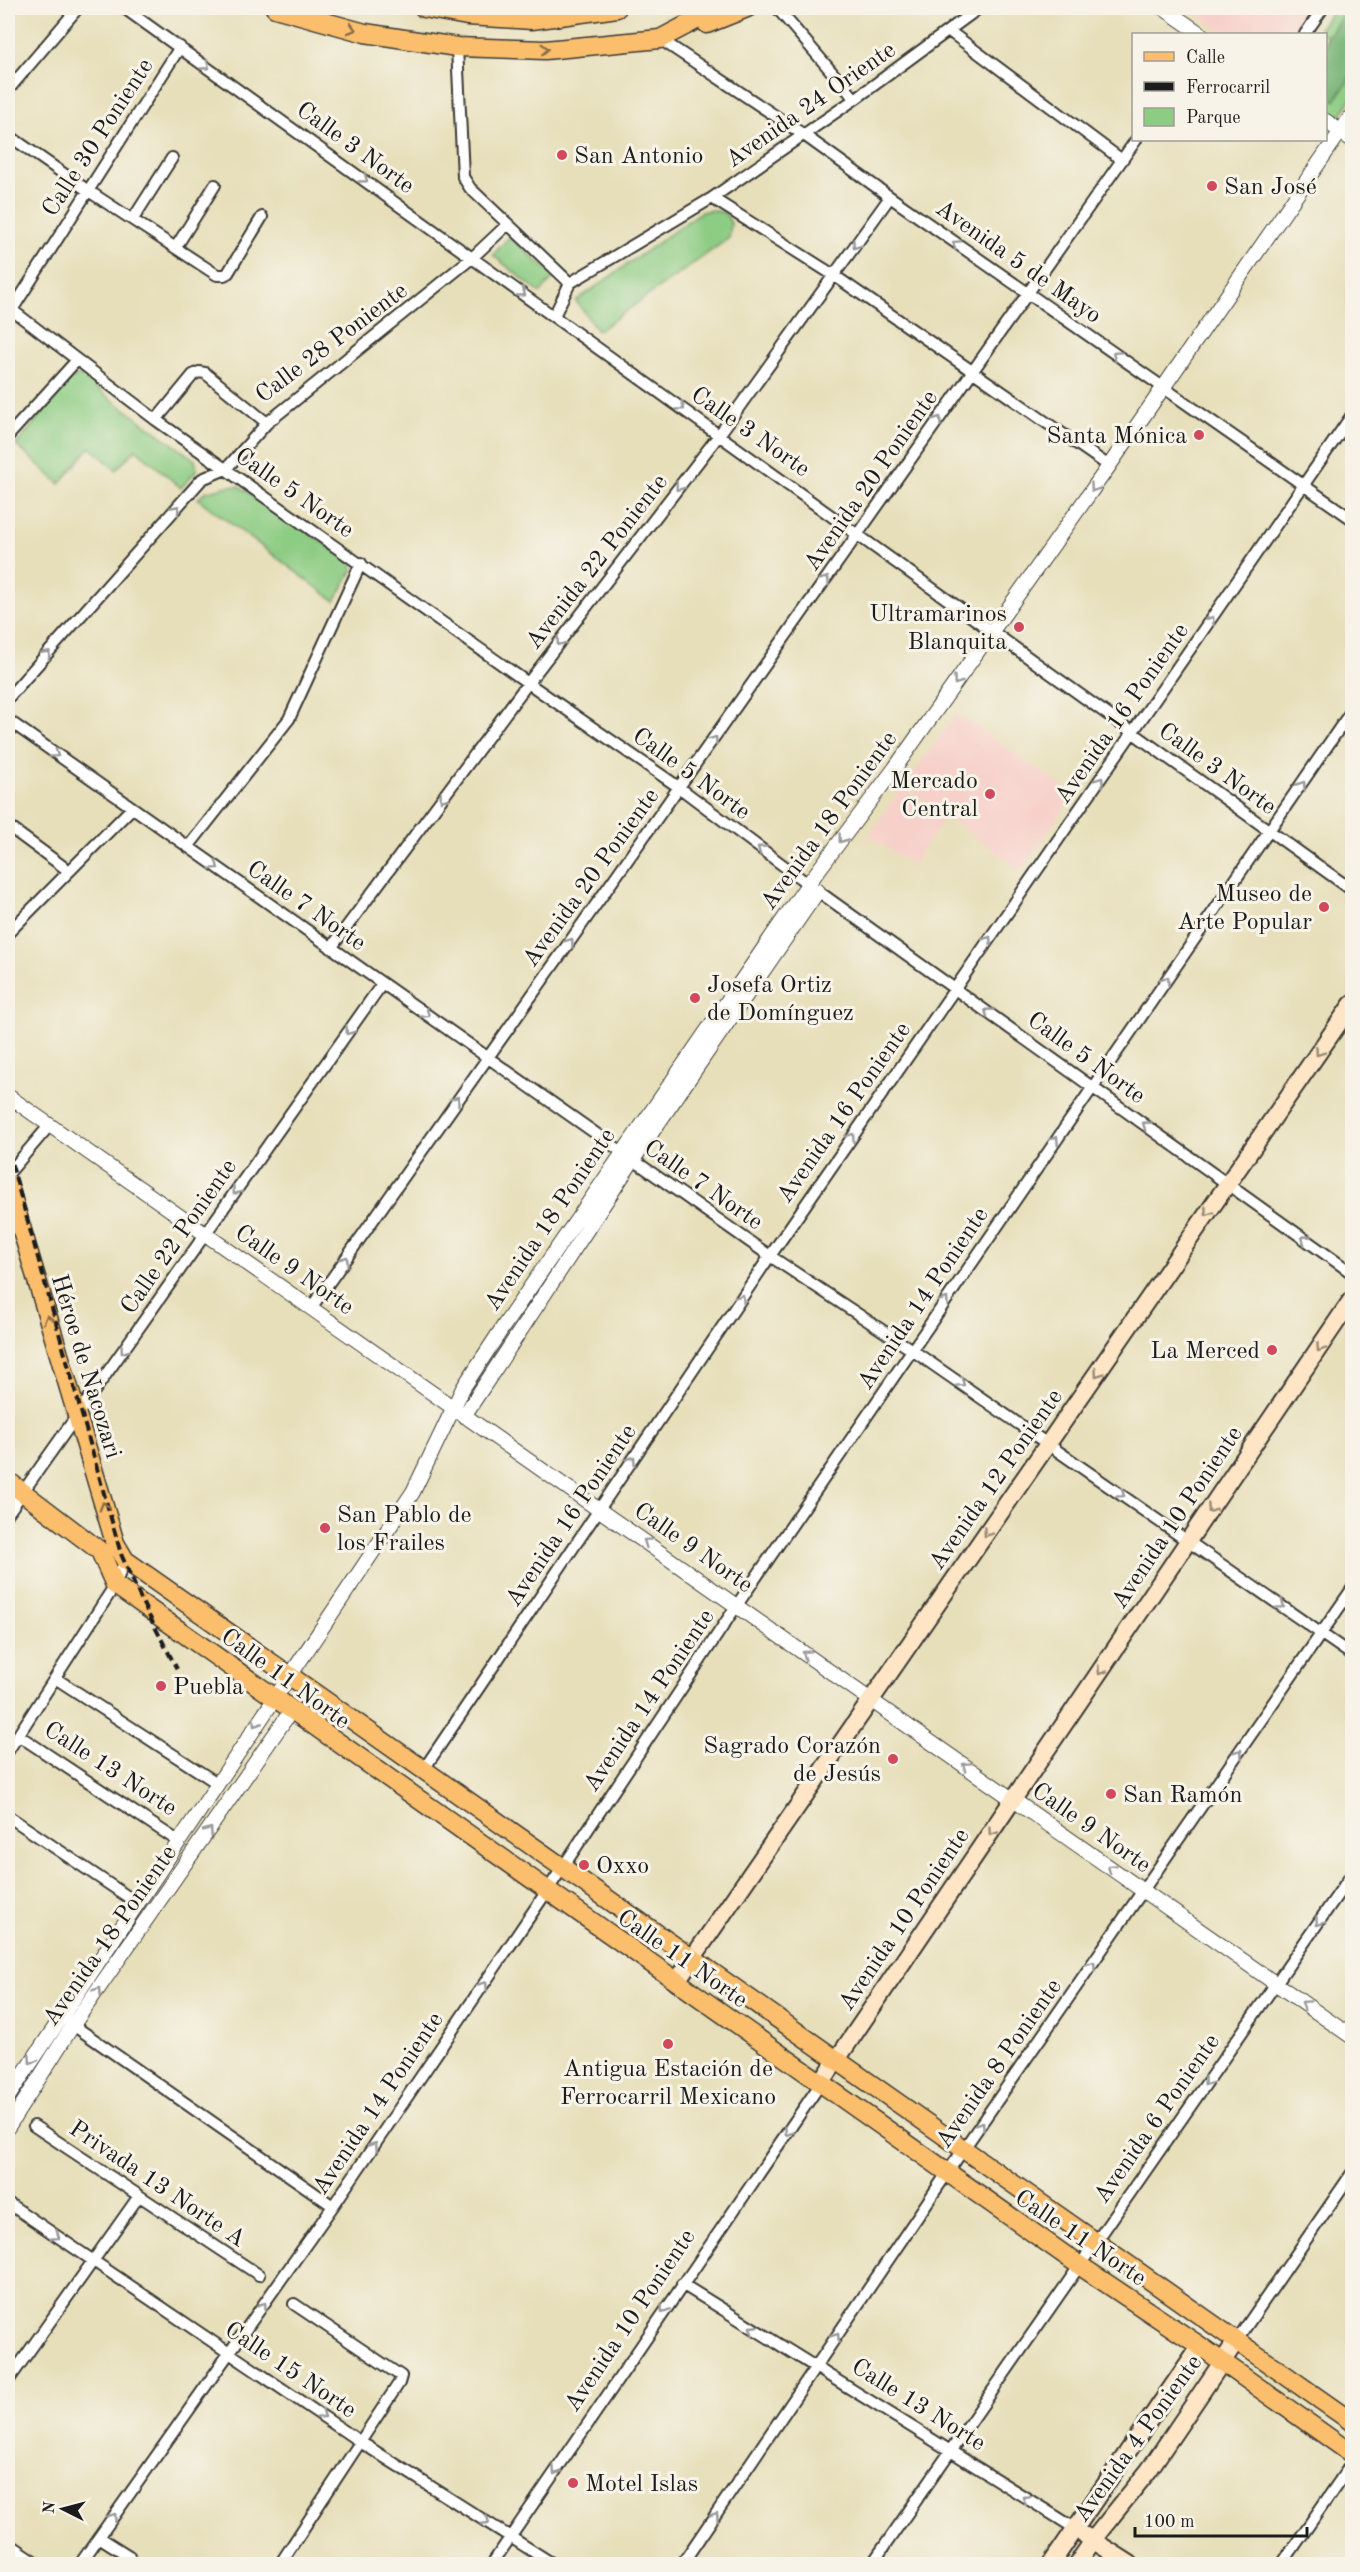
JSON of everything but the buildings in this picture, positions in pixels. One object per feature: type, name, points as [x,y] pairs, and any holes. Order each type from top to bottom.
[{"type":"main road","points":[[275,8],[365,33],[457,47],[545,50],[660,39],[691,30],[747,8]]},
{"type":"main road","points":[[424,8],[466,16],[532,20],[613,8]]},
{"type":"main road","points":[[660,39],[719,8]]},
{"type":"main road","name":"Avenida 12 Poniente","points":[[676,1982],[1353,1004]]},
{"type":"main road","name":"Héroe de Nacozari","points":[[8,1183],[115,1544],[125,1560]]},
{"type":"main road","name":"Avenida 10 Poniente","points":[[820,2084],[1353,1299]]},
{"type":"main road","points":[[15,1487],[100,1551],[115,1585]]},
{"type":"main road","name":"Calle 11 Norte","points":[[125,1560],[1353,2422]]},
{"type":"main road","name":"Calle 11 Norte","points":[[115,1585],[820,2084],[1353,2454]]},
{"type":"main road","name":"Avenida 4 Poniente","points":[[1077,2565],[1093,2540],[1149,2470],[1237,2340]]},
{"type":"main road","name":"Avenida 4 Poniente","points":[[1051,2565],[1200,2346]]},
{"type":"main road","points":[[1165,2397],[1175,2404],[1177,2410],[1171,2437]]},
{"type":"main road","name":"Calle 13 Norte","points":[[1076,2529],[1130,2565]]},
{"type":"street","points":[[8,90],[78,8]]},
{"type":"street","name":"Calle 3 Norte","points":[[124,8],[719,435],[859,532],[992,631],[1353,890]]},
{"type":"street","points":[[777,8],[855,99]]},
{"type":"street","name":"Avenida 24 Oriente","points":[[570,283],[712,198],[855,99],[979,8]]},
{"type":"street","points":[[1163,8],[1200,33]]},
{"type":"street","points":[[1306,33],[1323,8]]},
{"type":"street","points":[[949,31],[1122,160]]},
{"type":"street","name":"Avenida 5 de Mayo","points":[[660,39],[804,135],[1164,389],[1353,519]]},
{"type":"street","points":[[457,47],[463,177],[470,188],[507,225],[570,283],[554,316]]},
{"type":"street","name":"Calle 30 Poniente","points":[[10,309],[180,48]]},
{"type":"street","name":"Avenida 18 Poniente","points":[[459,1412],[463,1388],[504,1324],[566,1235],[628,1156],[895,768],[1347,136],[1353,115]]},
{"type":"street","points":[[1327,122],[1347,136]]},
{"type":"street","points":[[8,135],[87,190],[218,275],[228,273],[262,218]]},
{"type":"street","name":"Avenida 20 Poniente","points":[[311,1308],[1135,141]]},
{"type":"street","points":[[132,219],[172,158]]},
{"type":"street","points":[[176,247],[215,185]]},
{"type":"street","name":"Avenida 22 Poniente","points":[[331,948],[528,683],[719,435],[890,197]]},
{"type":"street","points":[[712,198],[835,276],[1109,466]]},
{"type":"street","name":"Calle 28 Poniente","points":[[156,420],[192,375],[199,372],[205,373],[267,423],[473,257],[507,225]]},
{"type":"street","name":"Calle 5 Norte","points":[[10,309],[156,420],[680,788],[813,888],[1353,1273]]},
{"type":"street","points":[[8,436],[76,360]]},
{"type":"street","name":"Avenida 16 Poniente","points":[[424,1769],[770,1256],[1353,415]]},
{"type":"street","points":[[8,698],[202,479],[226,469],[267,423]]},
{"type":"street","points":[[188,847],[289,719],[361,563]]},
{"type":"street","name":"Avenida 14 Poniente","points":[[80,2565],[333,2206],[547,1891],[736,1605],[1353,710]]},
{"type":"street","name":"Calle 7 Norte","points":[[8,720],[770,1256],[1049,1443],[1353,1655]]},
{"type":"street","points":[[8,933],[132,808]]},
{"type":"street","points":[[8,826],[69,871]]},
{"type":"street","name":"Calle 22 Poniente","points":[[8,1513],[15,1487],[77,1415],[382,984]]},
{"type":"street","name":"Calle 9 Norte","points":[[8,1096],[1353,2037]]},
{"type":"street","points":[[8,1174],[49,1126]]},
{"type":"street","name":"Avenida 18 Poniente","points":[[8,2097],[413,1492],[459,1412],[495,1370],[579,1243],[628,1156]]},
{"type":"street","points":[[566,1235],[579,1243]]},
{"type":"street","points":[[531,1286],[544,1295]]},
{"type":"street","points":[[504,1324],[519,1334]]},
{"type":"street","points":[[482,1360],[495,1370]]},
{"type":"street","points":[[8,1751],[115,1585],[125,1560]]},
{"type":"street","name":"Avenida 8 Poniente","points":[[682,2565],[964,2149],[1353,1589]]},
{"type":"street","points":[[55,1678],[217,1783]]},
{"type":"street","name":"Avenida 18 Poniente","points":[[8,2127],[73,2025],[291,1711]]},
{"type":"street","name":"Calle 13 Norte","points":[[18,1736],[178,1841]]},
{"type":"street","points":[[8,1816],[136,1903]]},
{"type":"street","name":"Avenida 6 Poniente","points":[[872,2565],[1095,2241],[1353,1874]]},
{"type":"street","points":[[73,2025],[333,2206]]},
{"type":"street","name":"Avenida 10 Poniente","points":[[492,2565],[820,2084]]},
{"type":"street","name":"Privada 13 Norte A","points":[[34,2126],[259,2275]]},
{"type":"street","points":[[1237,2340],[1353,2173]]},
{"type":"street","points":[[8,2381],[139,2196]]},
{"type":"street","name":"Calle 15 Norte","points":[[8,2204],[362,2443],[554,2565]]},
{"type":"street","name":"Calle 13 Norte","points":[[682,2284],[1076,2529]]},
{"type":"street","points":[[280,2565],[362,2443],[401,2376],[294,2304]]},
{"type":"street","points":[[1282,2565],[1353,2463]]},
{"type":"street","points":[[99,2537],[129,2556],[126,2565]]},
{"type":"street","points":[[8,2543],[39,2565]]},
{"type":"shaded area","points":[[1187,8],[1307,8],[1290,33],[1224,33]]},
{"type":"shaded area","points":[[956,713],[1074,794],[1021,870],[905,786]]},
{"type":"shaded area","points":[[902,788],[945,818],[912,865],[869,835]]},
{"type":"green space","points":[[1334,8],[1352,8],[1352,98],[1339,118],[1327,110],[1327,33],[1317,33]]},
{"type":"green space","points":[[1346,10],[1352,15],[1352,75],[1335,101],[1327,95],[1327,38]]},
{"type":"green space","points":[[712,210],[725,213],[731,223],[729,238],[598,331],[576,301],[701,212]]},
{"type":"green space","points":[[509,237],[555,276],[540,293],[493,255]]},
{"type":"green space","points":[[85,374],[97,389],[195,460],[197,470],[181,488],[136,449],[116,470],[90,447],[60,484],[16,445],[70,379]]},
{"type":"green space","points":[[228,486],[239,486],[350,561],[353,569],[335,601],[198,499],[205,492]]},
{"type":"railway","points":[[8,1151],[121,1554],[143,1604],[177,1669]]},
{"type":"place","name":"San Antonio","points":[[562,155]]},
{"type":"place","name":"San José","points":[[1212,186]]},
{"type":"place","name":"Santa Mónica","points":[[1199,435]]},
{"type":"place","name":"Ultramarinos Blanquita","points":[[1019,627]]},
{"type":"place","name":"Mercado Central","points":[[990,794]]},
{"type":"place","name":"Museo de Arte Popular","points":[[1324,907]]},
{"type":"place","name":"Josefa Ortiz de Domínguez","points":[[695,998]]},
{"type":"place","name":"La Merced","points":[[1272,1350]]},
{"type":"place","name":"San Pablo de los Frailes","points":[[325,1528]]},
{"type":"place","name":"Puebla","points":[[161,1686]]},
{"type":"place","name":"Sagrado Corazón de Jesús","points":[[893,1759]]},
{"type":"place","name":"San Ramón","points":[[1111,1794]]},
{"type":"place","name":"Oxxo","points":[[584,1865]]},
{"type":"place","name":"Antigua Estación de Ferrocarril Mexicano","points":[[668,2044]]},
{"type":"place","name":"Motel Islas","points":[[573,2483]]}]
